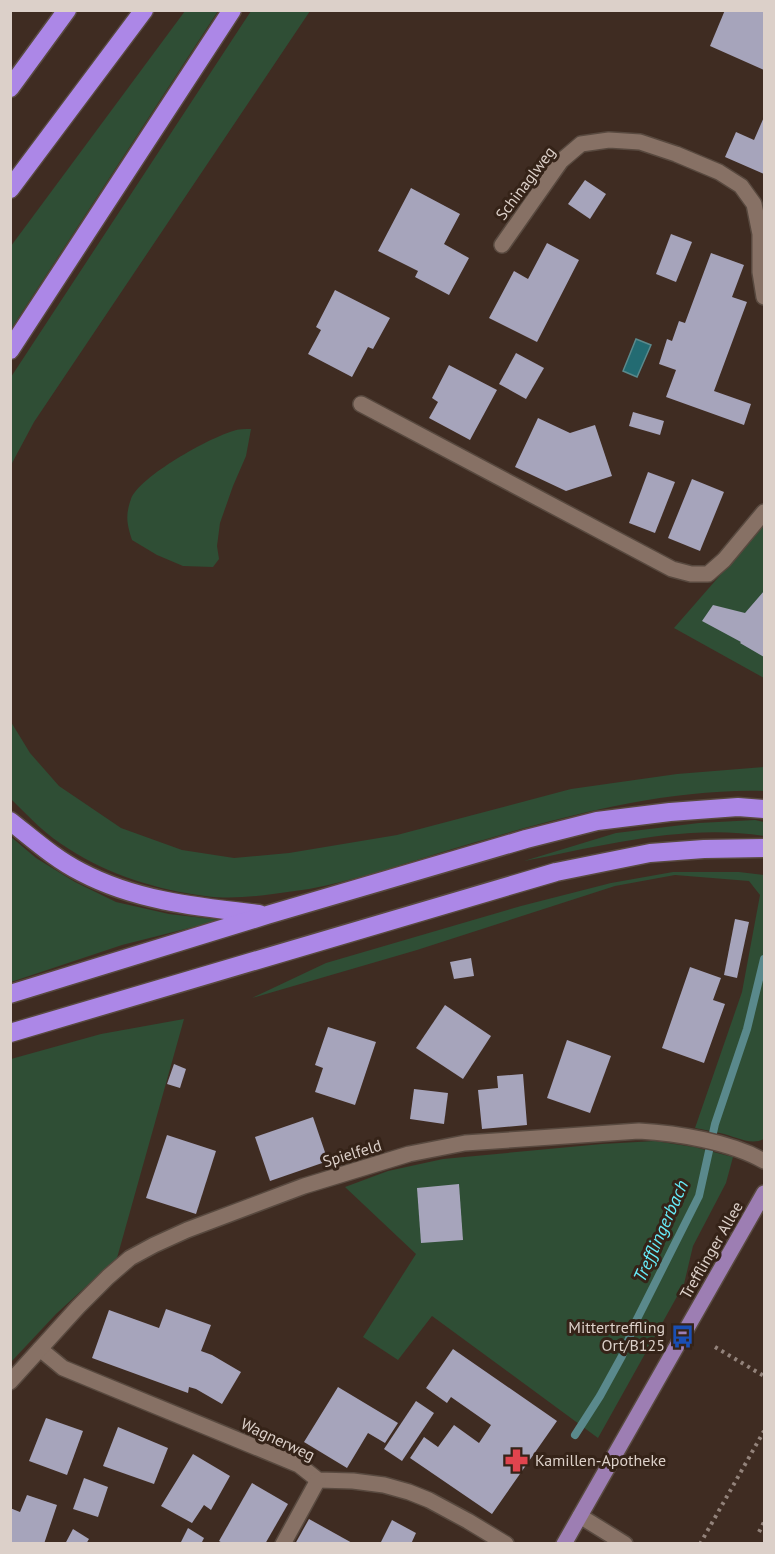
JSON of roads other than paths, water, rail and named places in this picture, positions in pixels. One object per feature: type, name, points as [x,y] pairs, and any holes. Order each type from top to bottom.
[{"type":"highway","points":[[10,88],[68,10]]},
{"type":"highway","points":[[10,189],[144,10]]},
{"type":"highway","points":[[10,350],[232,10]]},
{"type":"highway","points":[[10,994],[526,839],[597,822],[670,812],[738,807],[765,809]]},
{"type":"highway","points":[[10,821],[43,848],[81,872],[124,890],[162,901],[267,915]]},
{"type":"highway","points":[[10,1034],[556,873],[650,853],[765,848]]},
{"type":"highway","points":[[722,849],[765,860]]},
{"type":"main road","name":"Trefflinger Allee","points":[[564,1544],[765,1193]]},
{"type":"street","name":"Schinaglweg","points":[[502,245],[561,161],[581,144],[609,140],[640,142],[719,172],[741,186],[754,204],[760,234],[760,272],[765,297]]},
{"type":"street","points":[[361,404],[672,568],[691,574],[708,574],[724,560],[765,512]]},
{"type":"street","name":"Spielfeld","points":[[10,1382],[78,1307],[130,1258],[188,1230],[304,1186],[409,1154],[465,1143],[639,1131],[664,1132],[739,1149],[765,1161]]},
{"type":"street","name":"Wagnerweg","points":[[40,1348],[63,1368],[298,1466],[318,1479],[384,1485],[409,1492],[429,1500],[506,1544]]},
{"type":"street","points":[[283,1544],[318,1479]]},
{"type":"street","points":[[580,1516],[625,1544]]},
{"type":"water","points":[[636,339],[651,345],[637,377],[623,371]]},
{"type":"waterway","name":"Trefflingerbach","points":[[575,1435],[622,1356],[636,1321],[699,1196],[715,1124],[747,1029],[764,959]]},
{"type":"place","name":"Mittertreffling Ort/B125","points":[[683,1336]]},
{"type":"place","name":"Kamillen-Apotheke","points":[[517,1460]]}]
